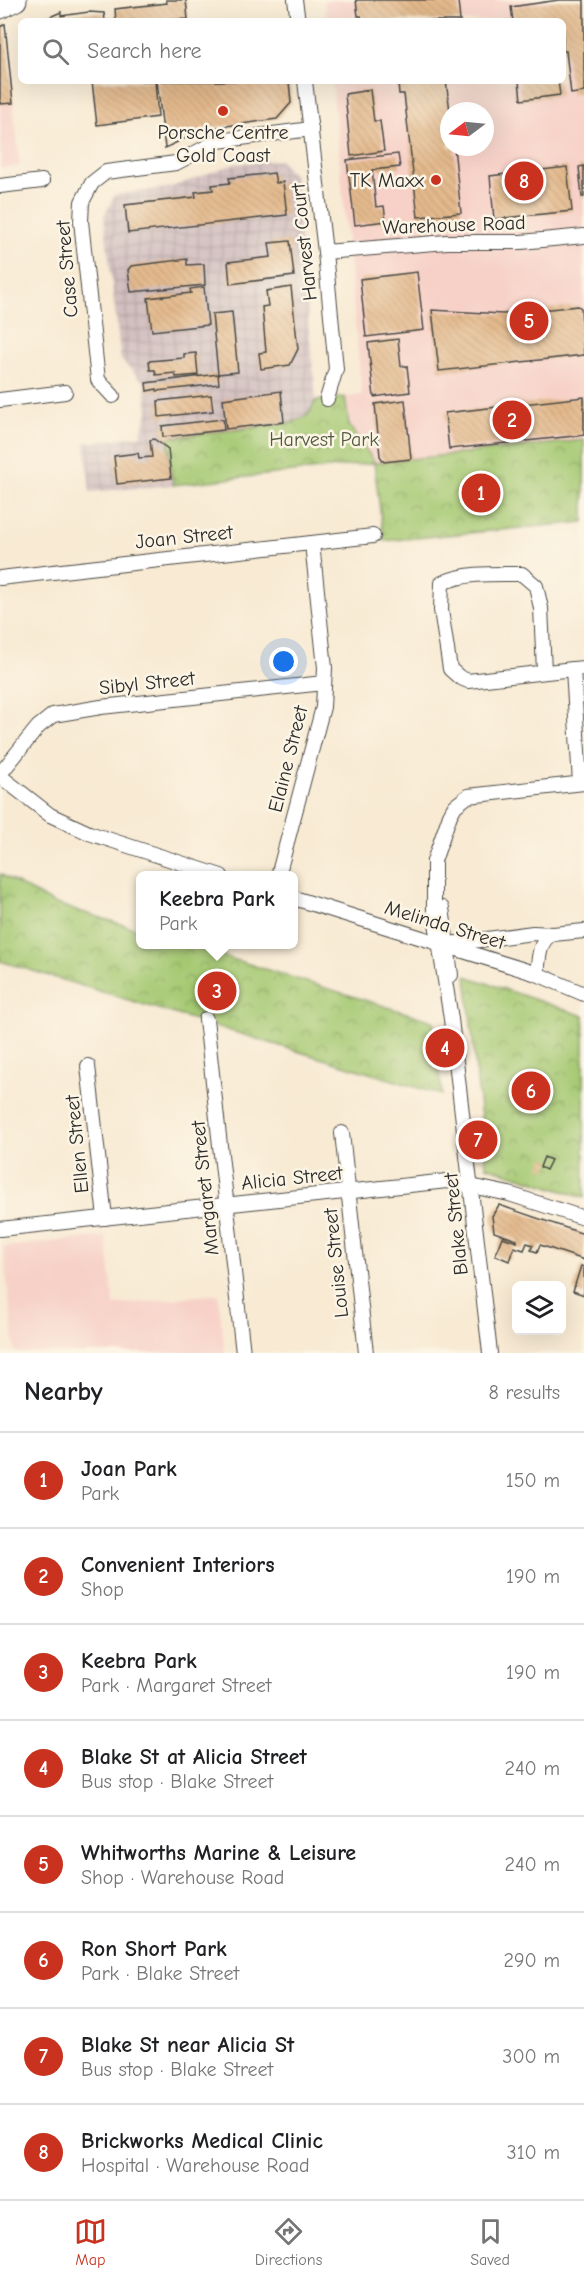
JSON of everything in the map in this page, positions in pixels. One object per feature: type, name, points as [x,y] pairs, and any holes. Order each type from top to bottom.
[{"type":"main road","points":[[0,8],[16,0]]},
{"type":"street","points":[[295,0],[298,18]]},
{"type":"street","name":"Harvest Court","points":[[305,84],[336,369],[327,399]]},
{"type":"street","name":"Case Street","points":[[113,396],[98,380],[81,221],[82,202],[92,183],[106,172],[176,163],[219,141],[310,129]]},
{"type":"street","points":[[0,186],[42,181]]},
{"type":"street","name":"Warehouse Road","points":[[325,252],[447,242],[521,243],[584,236]]},
{"type":"street","points":[[0,400],[65,393]]},
{"type":"street","name":"Joan Street","points":[[0,578],[373,536]]},
{"type":"street","name":"Elaine Street","points":[[279,871],[323,707],[325,668],[312,543]]},
{"type":"street","points":[[544,671],[541,608],[536,586],[522,574],[480,574],[451,579],[442,583],[441,610],[450,669],[459,677],[468,681],[578,669],[582,783]]},
{"type":"street","name":"Sibyl Street","points":[[0,775],[38,727],[54,715],[101,707],[324,683]]},
{"type":"street","points":[[0,775],[50,815],[89,833],[206,871]]},
{"type":"street","name":"Blake Street","points":[[490,1353],[451,1018],[451,966],[435,920],[434,861],[450,815],[455,806],[468,796],[582,783]]},
{"type":"street","name":"Melinda Street","points":[[298,899],[537,974],[584,994]]},
{"type":"street","points":[[444,944],[533,933],[584,931]]},
{"type":"street","points":[[537,974],[543,942],[553,934]]},
{"type":"street","name":"Margaret Street","points":[[206,1019],[243,1353]]},
{"type":"street","name":"Ellen Street","points":[[88,1066],[105,1218]]},
{"type":"street","name":"Louise Street","points":[[342,1133],[366,1353]]},
{"type":"street","name":"Alicia Street","points":[[0,1229],[447,1181],[471,1184],[509,1194],[584,1218]]},
{"type":"shaded area","points":[[324,0],[584,0],[584,440],[375,463],[349,425],[345,397],[362,395],[332,84],[566,84],[566,18],[326,18]]},
{"type":"shaded area","points":[[5,24],[20,166],[0,168],[0,27]]},
{"type":"shaded area","points":[[280,160],[294,176],[316,401],[307,416],[291,423],[168,438],[173,485],[90,492],[85,443],[140,436],[148,412],[144,382],[121,360],[104,216],[115,195],[172,187],[234,164]]},
{"type":"shaded area","points":[[106,1236],[114,1305],[218,1294],[225,1353],[15,1353],[3,1247]]},
{"type":"green space","name":"Harvest Park","points":[[345,397],[349,425],[375,463],[584,440],[584,522],[384,541],[374,463],[173,485],[168,438],[291,423],[307,416],[316,401]]},
{"type":"green space","points":[[0,874],[53,903],[136,929],[136,949],[200,949],[433,1021],[442,1095],[0,961]]},
{"type":"green space","points":[[466,976],[584,1016],[584,1198],[486,1166]]},
{"type":"building","points":[[166,0],[186,0],[188,18],[116,18],[115,9],[167,3]]},
{"type":"building","points":[[356,0],[458,0],[460,18],[361,18],[358,16]]},
{"type":"building","points":[[559,0],[584,0],[584,92],[571,94],[566,51],[566,18],[513,18],[511,7]]},
{"type":"building","points":[[61,12],[61,16],[89,12],[104,13],[105,18],[48,18]]},
{"type":"building","points":[[5,24],[13,103],[0,104],[0,27]]},
{"type":"building","points":[[92,84],[155,84],[158,117],[97,125]]},
{"type":"building","name":"Porsche Centre Gold Coast","points":[[157,84],[289,84],[291,103],[277,119],[204,129],[165,148]]},
{"type":"building","name":"TK Maxx","points":[[398,84],[446,84],[449,102],[440,102],[440,156],[455,156],[461,213],[418,217],[404,94],[399,94]]},
{"type":"building","points":[[519,84],[558,84],[560,95],[521,100]]},
{"type":"building","points":[[370,90],[374,121],[380,121],[384,151],[351,156],[345,94]]},
{"type":"building","points":[[398,154],[400,167],[372,170],[376,207],[384,206],[386,221],[355,225],[347,160]]},
{"type":"building","points":[[584,166],[584,197],[582,197],[579,167]]},
{"type":"building","points":[[567,167],[572,211],[494,219],[490,176]]},
{"type":"building","points":[[274,173],[276,183],[283,182],[287,215],[128,233],[125,205],[196,197],[195,192],[213,190],[212,185],[230,183],[229,178]]},
{"type":"building","points":[[290,241],[294,276],[230,284],[228,262],[271,257],[269,243]]},
{"type":"building","points":[[187,259],[187,265],[204,264],[205,285],[131,292],[128,270],[131,266]]},
{"type":"building","points":[[417,272],[424,330],[366,337],[360,279]]},
{"type":"building","points":[[204,287],[208,325],[152,331],[148,298],[191,293],[190,289]]},
{"type":"building","points":[[291,287],[298,349],[290,365],[261,369],[259,353],[266,352],[262,307],[268,306],[266,291]]},
{"type":"building","points":[[578,306],[581,308],[584,355],[439,371],[432,310],[503,314]]},
{"type":"building","points":[[232,312],[238,372],[218,374],[212,314]]},
{"type":"building","points":[[398,339],[401,366],[407,366],[410,392],[374,397],[368,343]]},
{"type":"building","points":[[196,353],[198,375],[176,377],[175,373],[156,375],[155,370],[150,370],[149,361],[184,358],[184,354]]},
{"type":"building","points":[[218,374],[219,384],[147,391],[146,383]]},
{"type":"building","points":[[281,391],[284,422],[226,429],[223,399]]},
{"type":"building","points":[[211,395],[213,411],[159,417],[158,401]]},
{"type":"building","points":[[584,397],[584,435],[449,449],[445,413]]},
{"type":"building","points":[[405,400],[411,459],[384,462],[380,456],[375,404]]},
{"type":"building","points":[[223,419],[224,430],[163,437],[162,426]]},
{"type":"building","points":[[154,439],[168,449],[171,478],[117,484],[114,456],[138,453],[139,458],[152,457],[150,440]]},
{"type":"building","points":[[544,1157],[551,1160],[546,1170],[540,1167]]},
{"type":"building","points":[[499,1205],[584,1234],[584,1260],[540,1245],[537,1252],[531,1250],[533,1245],[527,1243],[524,1250],[514,1247],[509,1261],[495,1255],[502,1237],[517,1242],[517,1240],[494,1232],[492,1216]]},
{"type":"building","points":[[581,1266],[584,1267],[584,1295],[573,1291]]},
{"type":"place","name":"Porsche Centre Gold Coast","points":[[223,111]]},
{"type":"place","name":"TK Maxx","points":[[436,180]]},
{"type":"place","name":"Brickworks Medical Clinic","points":[[524,181]]},
{"type":"place","name":"Whitworths Marine & Leisure","points":[[529,321]]},
{"type":"place","name":"Convenient Interiors","points":[[512,420]]},
{"type":"place","name":"Joan Park","points":[[481,493]]},
{"type":"place","name":"Keebra Park","points":[[217,991]]},
{"type":"place","name":"Blake St at Alicia Street","points":[[445,1048]]},
{"type":"place","name":"Ron Short Park","points":[[531,1091]]},
{"type":"place","name":"Blake St near Alicia St","points":[[478,1140]]}]
